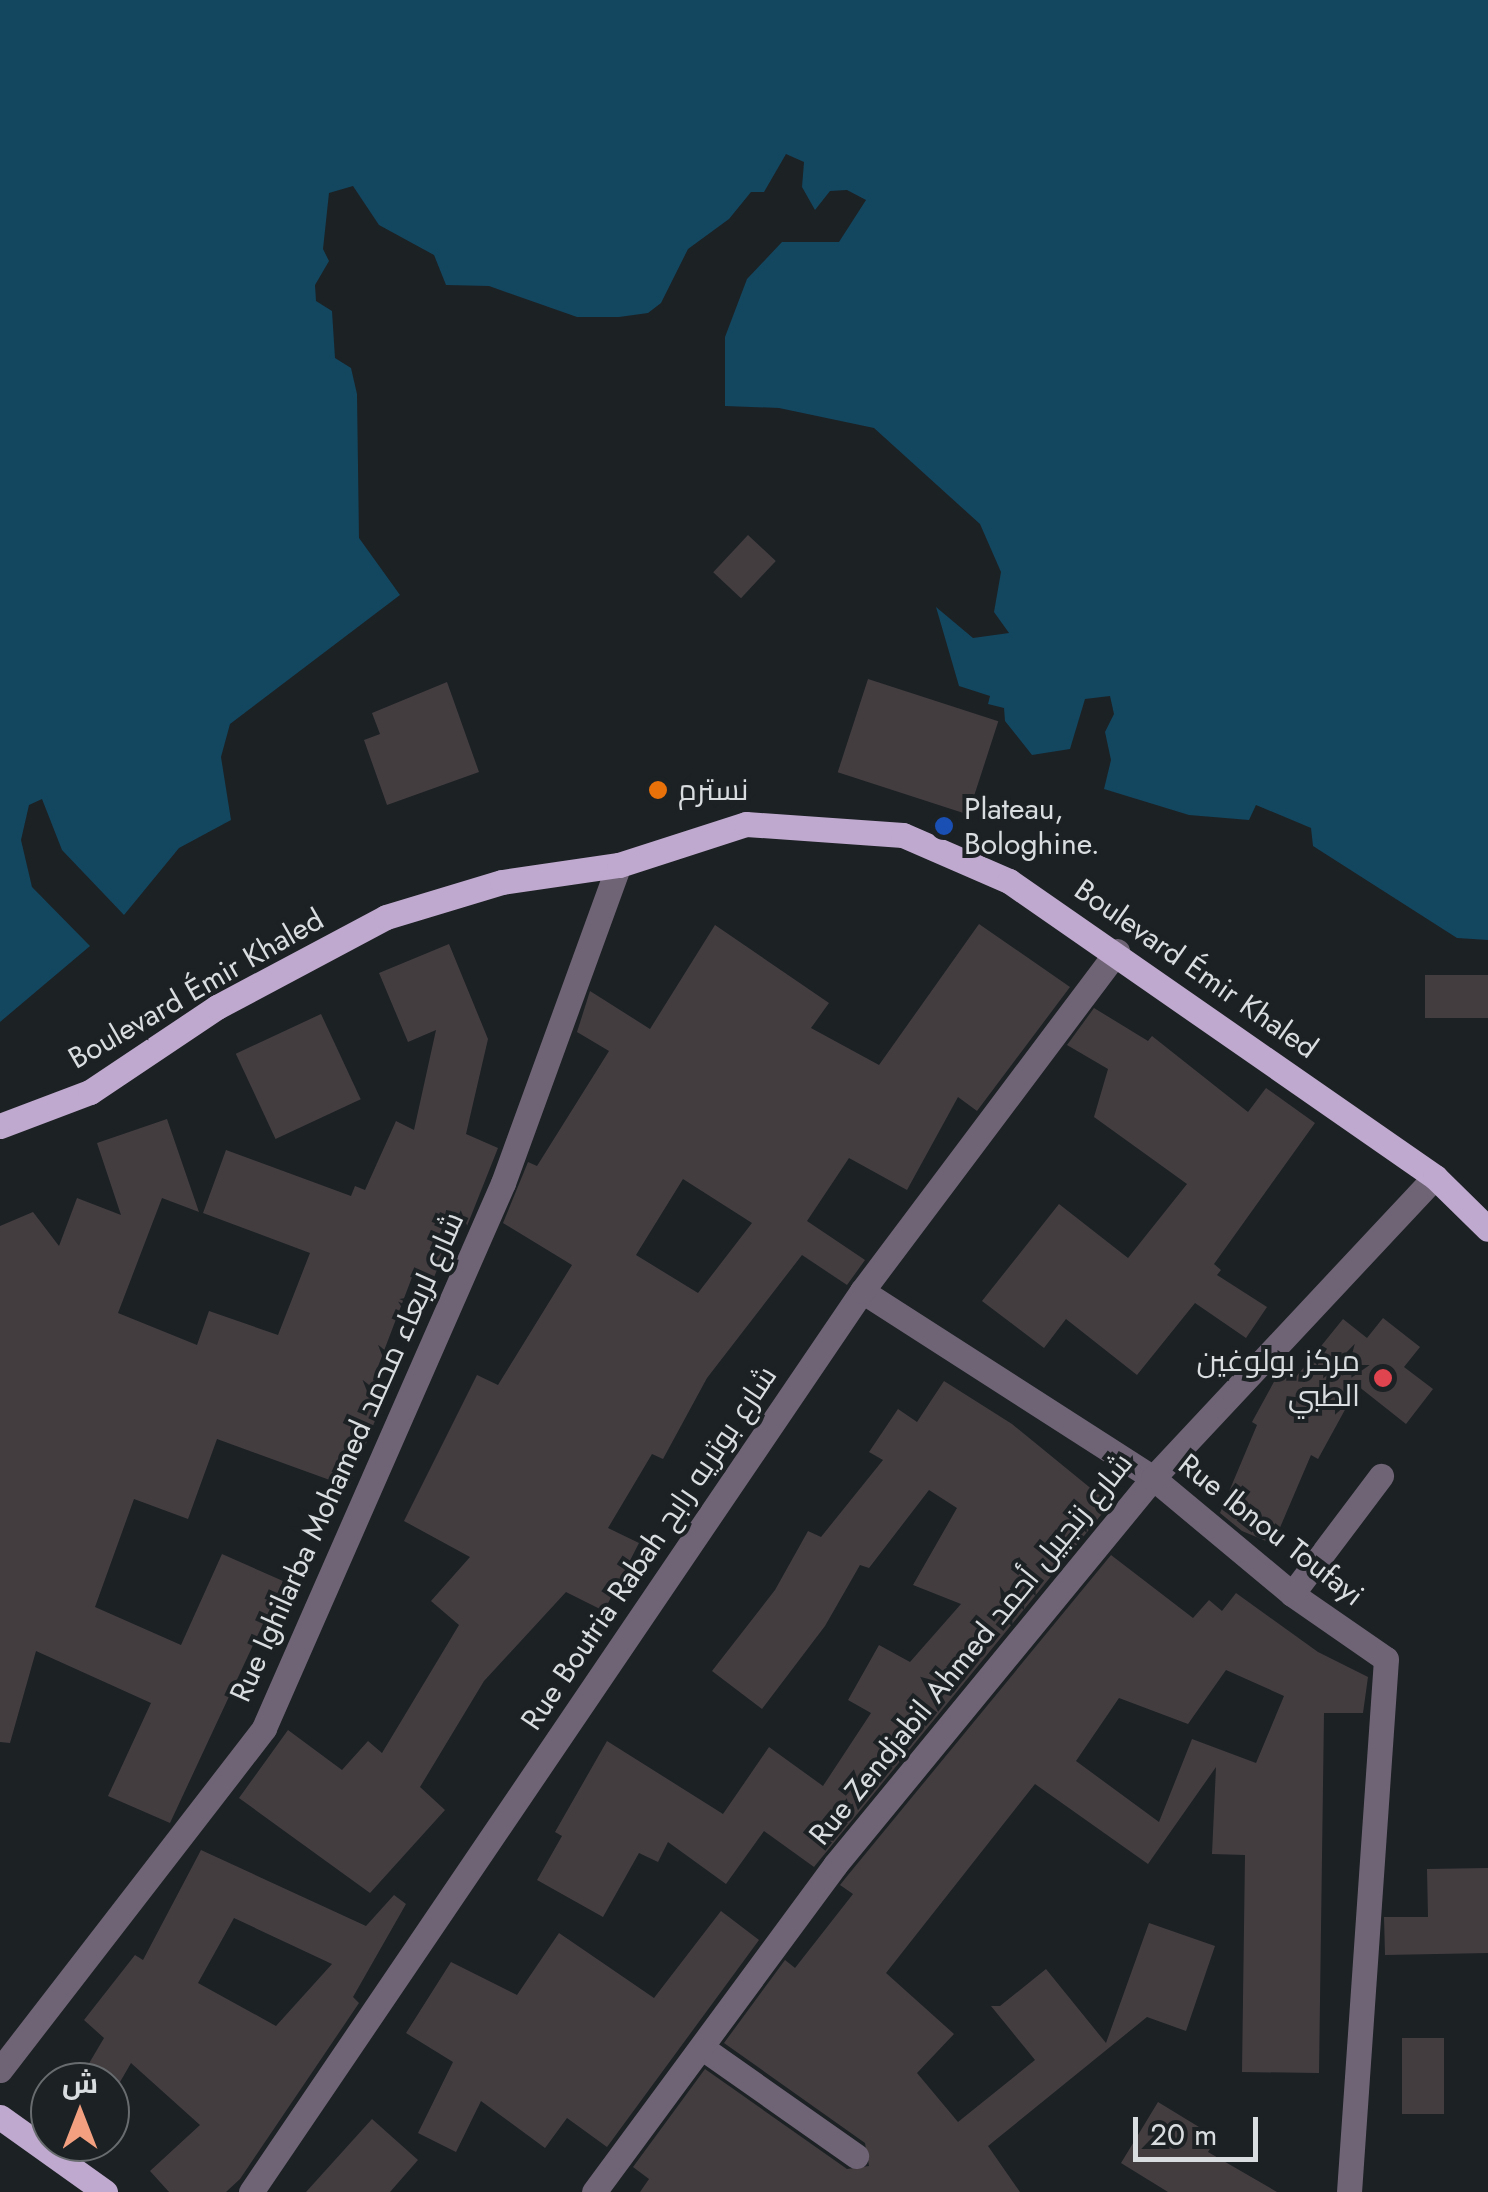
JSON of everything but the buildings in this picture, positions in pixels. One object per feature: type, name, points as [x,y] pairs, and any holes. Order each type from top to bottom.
[{"type":"main road","name":"Boulevard Émir Khaled","points":[[0,1126],[90,1092],[218,1007],[386,917],[502,882],[620,865],[746,824],[903,836],[1009,881],[1116,951],[1436,1178],[1488,1229]]},
{"type":"main road","points":[[0,2118],[105,2192]]},
{"type":"street","name":"Rue Ighilarba Mohamed شارع لربعاء محمد","points":[[0,2070],[264,1728],[503,1183],[620,865]]},
{"type":"street","name":"Rue Boutria Rabah شارع بوتريه رابح","points":[[251,2192],[862,1292],[1116,951]]},
{"type":"street","name":"Rue Zendjabil Ahmed شارع زنجبيل أحمد","points":[[594,2192],[704,2050],[836,1865],[1152,1478],[1436,1178]]},
{"type":"street","name":"Rue Ibnou Toufayi","points":[[862,1292],[1152,1478],[1292,1594],[1386,1659],[1350,2192]]},
{"type":"street","points":[[1292,1594],[1382,1476]]},
{"type":"street","points":[[704,2050],[856,2156]]},
{"type":"water","points":[[0,0],[1488,0],[1488,940],[1457,938],[1313,846],[1311,828],[1256,805],[1249,820],[1189,815],[1104,789],[1111,760],[1105,732],[1114,714],[1110,696],[1085,699],[1070,749],[1032,755],[1005,721],[1004,708],[988,704],[990,696],[959,686],[936,607],[973,638],[1009,633],[994,612],[1001,572],[980,524],[874,428],[779,408],[725,406],[725,337],[747,279],[782,242],[839,242],[866,200],[847,190],[830,191],[815,210],[802,187],[804,162],[786,154],[764,192],[751,192],[729,219],[688,249],[661,303],[648,313],[619,317],[577,317],[489,286],[446,285],[434,255],[379,225],[353,186],[329,193],[323,249],[329,261],[315,285],[316,301],[332,311],[335,358],[351,368],[357,394],[359,538],[400,595],[230,724],[221,757],[231,820],[179,848],[124,915],[62,850],[42,799],[29,805],[21,840],[32,887],[90,946],[0,1022]]},
{"type":"place","name":"نسترم","points":[[658,790]]},
{"type":"place","name":"Plateau, Bologhine.","points":[[944,826]]},
{"type":"place","name":"مركز بولوغين الطبي","points":[[1383,1378]]}]
